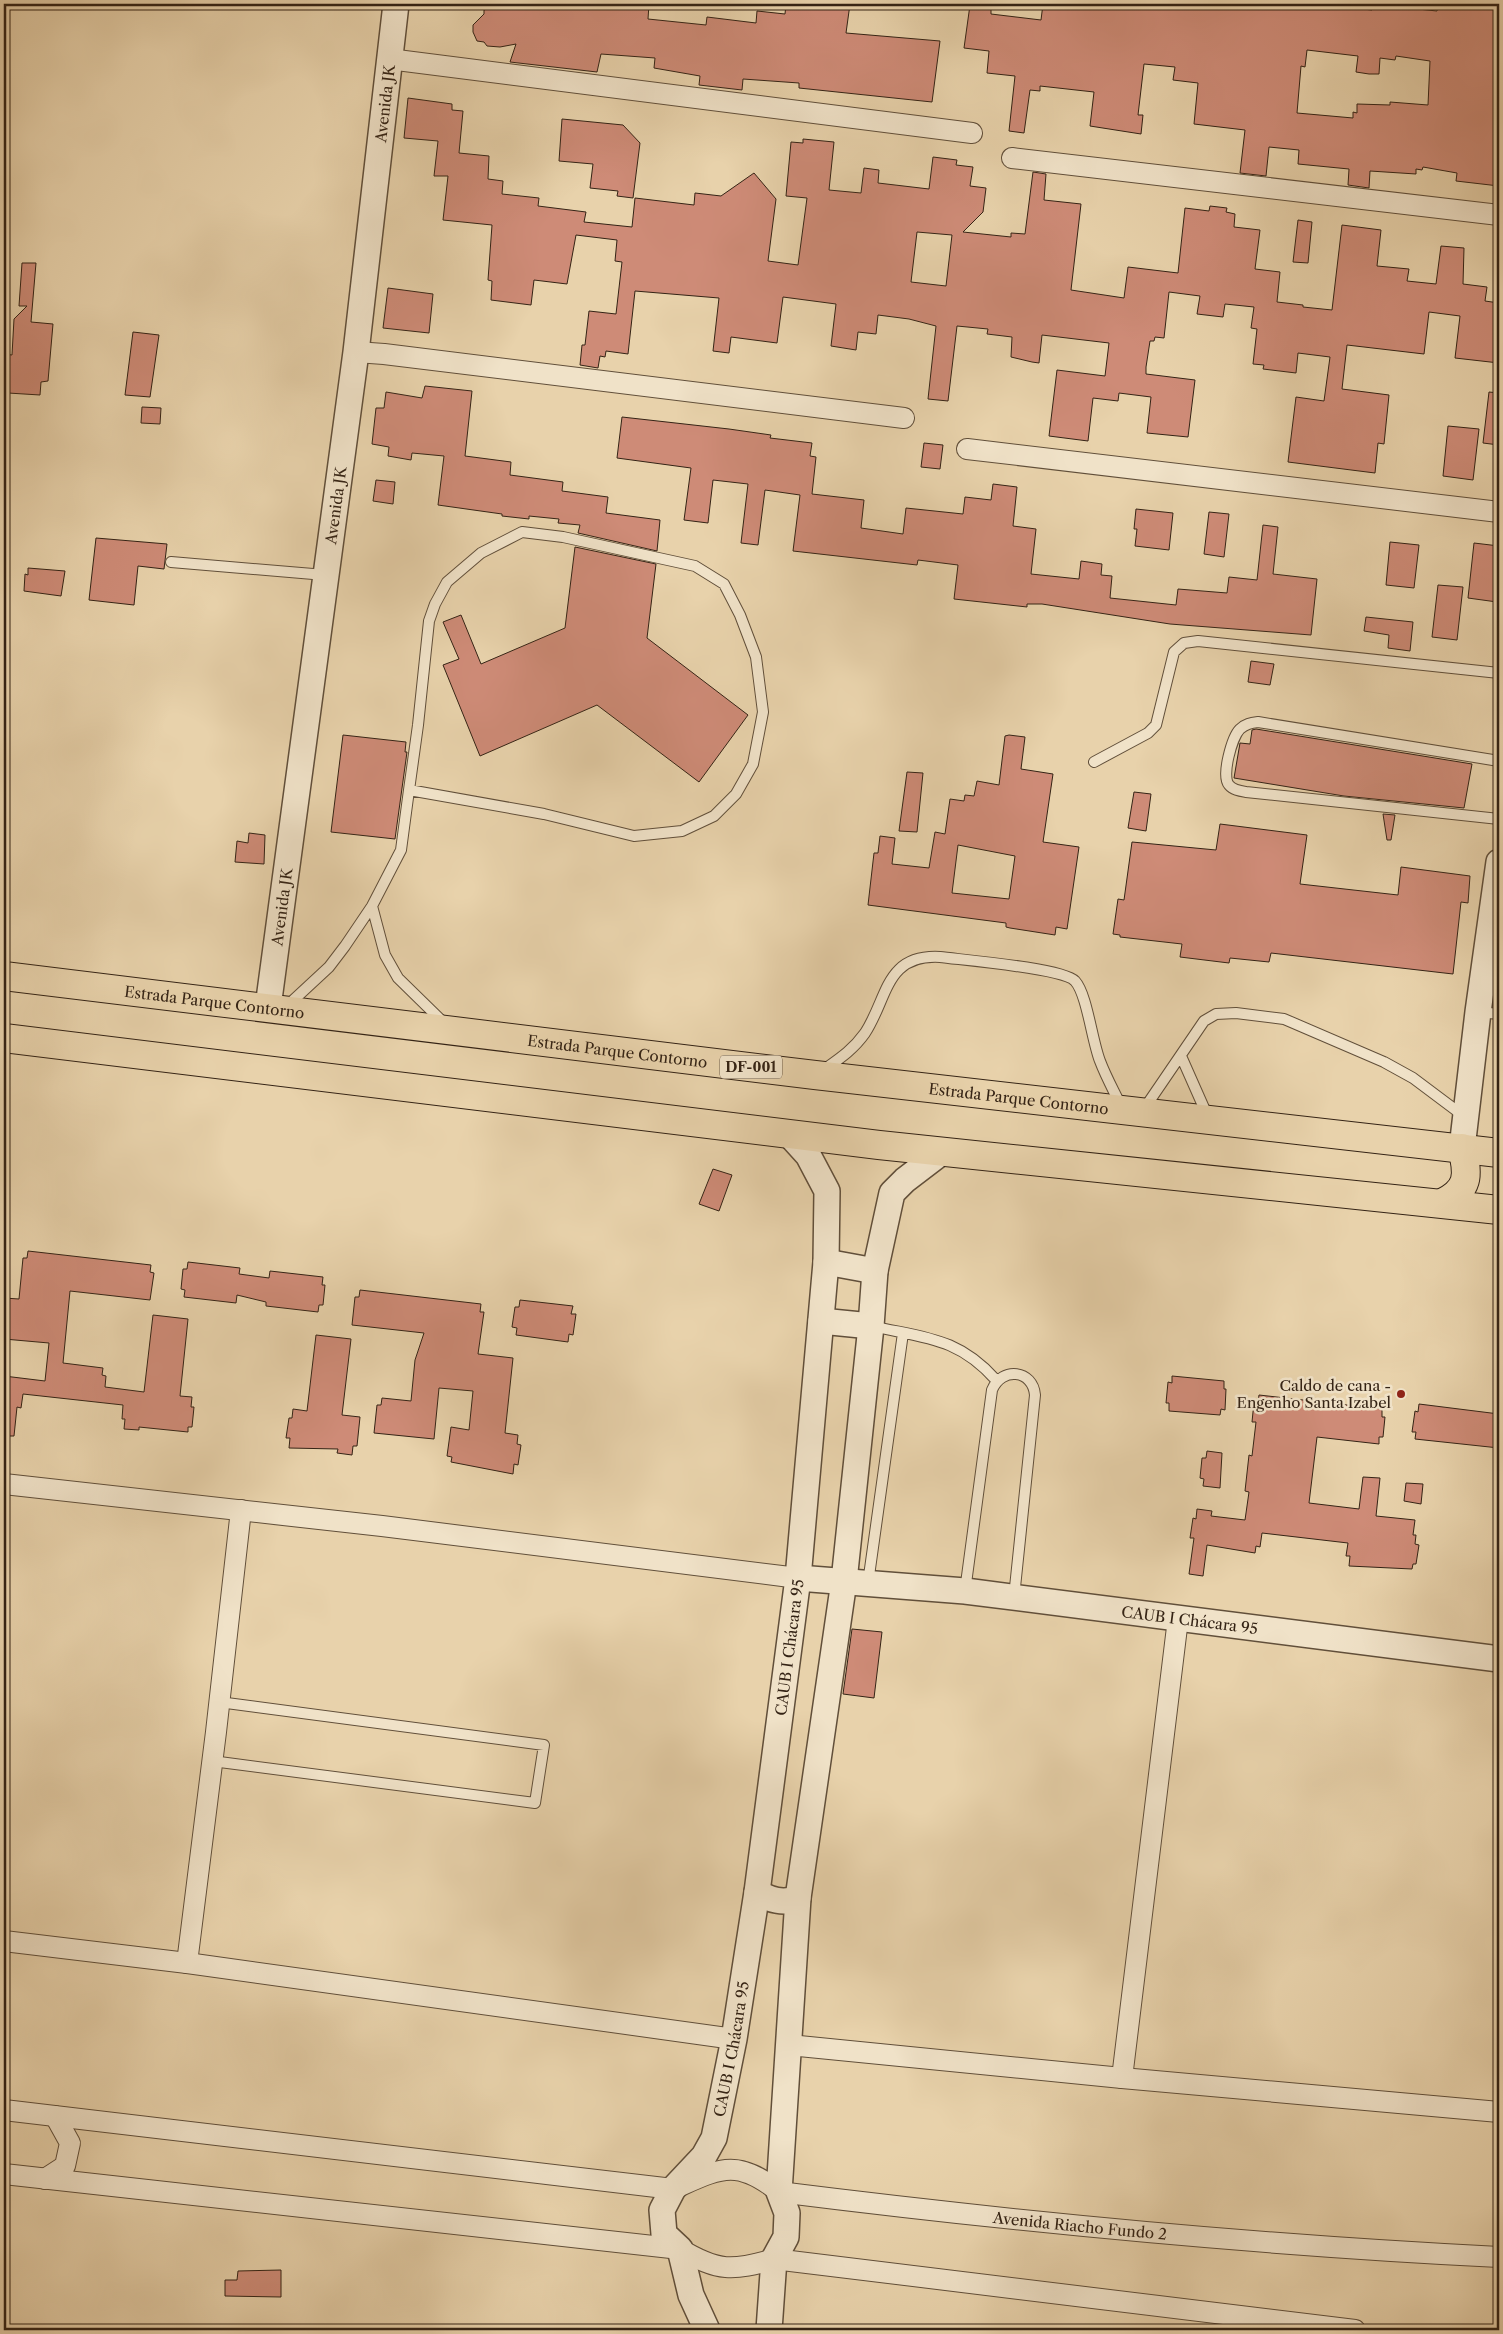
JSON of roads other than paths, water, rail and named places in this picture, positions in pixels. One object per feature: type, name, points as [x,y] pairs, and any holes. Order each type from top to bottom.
[{"type":"highway","name":"Estrada Parque Contorno","points":[[4,976],[814,1075],[1499,1153]]},
{"type":"highway","points":[[4,1038],[789,1134],[1499,1210]]},
{"type":"highway","points":[[1442,1203],[1452,1198],[1461,1190],[1466,1181],[1467,1170],[1462,1148]]},
{"type":"street","name":"Avenida JK","points":[[276,1008],[326,574],[356,352],[396,4]]},
{"type":"street","points":[[389,60],[972,134]]},
{"type":"street","points":[[1012,158],[1499,215]]},
{"type":"street","points":[[356,352],[904,418]]},
{"type":"street","points":[[967,449],[1499,512]]},
{"type":"street","points":[[1462,1148],[1465,1118],[1489,1013],[1499,862]]},
{"type":"street","points":[[4,1484],[241,1510],[798,1578],[826,1262],[828,1191],[808,1155],[789,1134]]},
{"type":"street","points":[[769,2330],[774,2259],[786,2237],[786,2213],[779,2192],[798,1898],[856,1583],[875,1271],[892,1193],[905,1180],[943,1151]]},
{"type":"street","points":[[826,1262],[875,1271]]},
{"type":"street","points":[[821,1321],[871,1326]]},
{"type":"street","points":[[186,1963],[220,1702],[241,1510]]},
{"type":"street","name":"CAUB I Chácara 95","points":[[707,2330],[691,2295],[680,2249],[664,2234],[662,2210],[673,2189],[704,2156],[714,2138],[734,2039],[757,1892],[798,1578],[965,1591],[1499,1659]]},
{"type":"street","points":[[1122,2078],[1178,1619]]},
{"type":"street","points":[[757,1892],[766,1898],[775,1900],[790,1901],[798,1898]]},
{"type":"street","points":[[4,1942],[186,1963],[734,2039]]},
{"type":"street","points":[[789,2045],[1122,2078],[1499,2112]]},
{"type":"street","points":[[4,2110],[673,2189],[717,2170],[738,2170],[761,2177],[779,2192]]},
{"type":"street","points":[[45,2179],[66,2166],[70,2143],[55,2116]]},
{"type":"street","points":[[4,2174],[680,2249],[702,2262],[726,2268],[745,2268],[774,2259],[1355,2330]]},
{"type":"street","name":"Avenida Riacho Fundo 2","points":[[779,2192],[942,2212],[1319,2247],[1499,2257]]},
{"type":"lane","points":[[276,1008],[329,966],[372,906],[401,850],[429,620],[447,582],[481,553],[522,532],[563,537],[696,566],[724,584],[740,615],[756,657],[762,712],[752,764],[736,794],[714,816],[682,832],[634,836],[544,814],[409,790]]},
{"type":"lane","points":[[171,562],[326,574]]},
{"type":"lane","points":[[1094,762],[1148,733],[1156,725],[1174,652],[1184,643],[1198,641],[1499,673]]},
{"type":"lane","points":[[1499,761],[1258,722],[1248,723],[1233,739],[1226,777],[1228,784],[1235,789],[1246,792],[1499,820]]},
{"type":"lane","points":[[372,906],[386,954],[398,978],[451,1030]]},
{"type":"lane","points":[[814,1075],[852,1051],[873,1018],[882,995],[895,972],[913,960],[926,956],[1054,972],[1074,980],[1084,996],[1090,1028],[1100,1061],[1133,1111],[1182,1056],[1204,1022],[1216,1014],[1236,1013],[1284,1019],[1391,1066],[1413,1078],[1465,1118]]},
{"type":"lane","points":[[1182,1056],[1209,1119]]},
{"type":"lane","points":[[871,1326],[949,1344],[981,1363],[996,1380]]},
{"type":"lane","points":[[856,1583],[903,1333]]},
{"type":"lane","points":[[965,1591],[992,1390],[996,1380],[1003,1375],[1013,1374],[1029,1379],[1035,1386],[1036,1395],[1014,1598]]},
{"type":"lane","points":[[212,1761],[535,1803],[544,1745],[220,1702]]},
{"type":"place","name":"Caldo de cana - Engenho Santa Izabel","points":[[1401,1394]]}]
